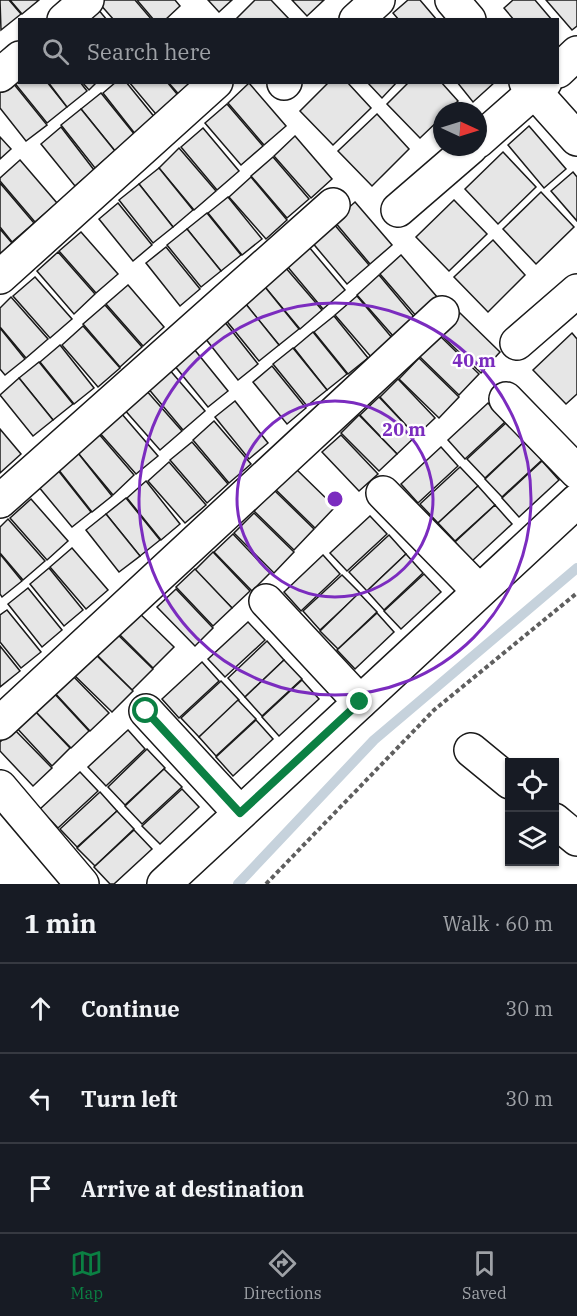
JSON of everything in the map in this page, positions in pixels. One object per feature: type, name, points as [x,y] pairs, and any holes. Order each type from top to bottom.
[{"type":"street","points":[[66,18],[87,0]]},
{"type":"street","points":[[358,18],[378,0]]},
{"type":"street","points":[[452,0],[468,18]]},
{"type":"street","points":[[559,68],[577,53]]},
{"type":"street","points":[[0,75],[18,60]]},
{"type":"street","points":[[0,277],[214,84]]},
{"type":"street","points":[[487,133],[539,84]]},
{"type":"street","points":[[542,84],[577,139]]},
{"type":"street","points":[[398,210],[461,156]]},
{"type":"street","points":[[0,501],[333,205]]},
{"type":"street","points":[[517,344],[577,291]]},
{"type":"street","points":[[0,723],[442,313]]},
{"type":"street","points":[[506,399],[577,472]]},
{"type":"street","points":[[383,493],[479,591]]},
{"type":"street","points":[[164,884],[577,501]]},
{"type":"street","points":[[266,601],[360,702]]},
{"type":"street","points":[[146,711],[240,813]]},
{"type":"street","points":[[471,750],[505,778]]},
{"type":"street","points":[[0,787],[82,884]]},
{"type":"street","points":[[559,823],[577,839]]},
{"type":"path","points":[[266,884],[434,710],[577,593]]},
{"type":"building","points":[[0,0],[9,0],[21,14],[1,30]]},
{"type":"building","points":[[10,0],[39,0],[22,14]]},
{"type":"building","points":[[102,0],[135,0],[150,18],[112,18],[99,3]]},
{"type":"building","points":[[137,0],[175,0],[180,6],[167,18],[152,18]]},
{"type":"building","points":[[208,0],[232,0],[219,12]]},
{"type":"building","points":[[255,0],[271,0],[288,18],[237,18]]},
{"type":"building","points":[[292,0],[324,0],[307,16]]},
{"type":"building","points":[[408,0],[420,0],[435,18],[397,18],[393,13]]},
{"type":"building","points":[[513,0],[535,0],[550,18],[512,18],[504,8]]},
{"type":"building","points":[[546,0],[577,0],[577,26],[572,30]]},
{"type":"building","points":[[97,8],[105,18],[86,18]]},
{"type":"building","points":[[18,77],[18,84],[49,84],[67,107],[47,123],[13,81]]},
{"type":"building","points":[[13,83],[47,125],[26,141],[0,108],[0,93]]},
{"type":"building","points":[[50,84],[82,84],[87,91],[67,107]]},
{"type":"building","points":[[84,84],[95,84],[89,90]]},
{"type":"building","points":[[114,84],[128,84],[156,119],[136,135],[103,93]]},
{"type":"building","points":[[131,84],[169,84],[182,100],[160,119]]},
{"type":"building","points":[[170,84],[198,84],[182,98]]},
{"type":"building","points":[[250,84],[286,126],[264,145],[228,103]]},
{"type":"building","points":[[327,84],[349,84],[371,108],[333,145],[300,111]]},
{"type":"building","points":[[369,84],[395,84],[382,98]]},
{"type":"building","points":[[407,84],[443,84],[458,101],[433,102],[433,126],[420,138],[387,104]]},
{"type":"building","points":[[459,84],[493,84],[473,102]]},
{"type":"building","points":[[101,93],[135,135],[115,151],[81,109]]},
{"type":"building","points":[[227,104],[263,146],[241,165],[205,123]]},
{"type":"building","points":[[81,109],[115,151],[95,168],[61,125]]},
{"type":"building","points":[[377,114],[409,149],[372,186],[338,151]]},
{"type":"building","points":[[529,126],[566,169],[544,188],[508,145]]},
{"type":"building","points":[[61,127],[94,170],[75,186],[41,144]]},
{"type":"building","points":[[203,128],[239,171],[217,190],[181,147]]},
{"type":"building","points":[[295,136],[332,179],[311,198],[274,156]]},
{"type":"building","points":[[0,137],[11,149],[0,159]]},
{"type":"building","points":[[179,148],[216,191],[194,210],[159,168]]},
{"type":"building","points":[[503,152],[536,187],[498,224],[465,189]]},
{"type":"building","points":[[273,157],[309,199],[287,218],[251,176]]},
{"type":"building","points":[[20,160],[57,203],[35,222],[0,181],[0,178]]},
{"type":"building","points":[[159,168],[193,210],[173,227],[139,184]]},
{"type":"building","points":[[573,172],[577,177],[577,221],[551,191]]},
{"type":"building","points":[[251,177],[287,220],[266,239],[229,197]]},
{"type":"building","points":[[0,183],[34,223],[12,242],[0,227]]},
{"type":"building","points":[[139,184],[173,227],[153,243],[119,200]]},
{"type":"building","points":[[541,192],[574,227],[536,264],[503,229]]},
{"type":"building","points":[[228,197],[262,239],[242,255],[208,213]]},
{"type":"building","points":[[454,200],[487,234],[449,271],[416,237]]},
{"type":"building","points":[[355,202],[392,245],[370,264],[334,221]]},
{"type":"building","points":[[118,203],[152,245],[133,261],[99,219]]},
{"type":"building","points":[[207,213],[241,255],[221,271],[187,229]]},
{"type":"building","points":[[333,223],[369,265],[347,284],[311,241]]},
{"type":"building","points":[[0,229],[12,243],[0,254]]},
{"type":"building","points":[[187,229],[221,271],[201,287],[167,245]]},
{"type":"building","points":[[81,232],[118,274],[96,293],[59,251]]},
{"type":"building","points":[[493,240],[525,275],[488,312],[454,277]]},
{"type":"building","points":[[166,247],[200,289],[180,306],[146,263]]},
{"type":"building","points":[[309,247],[345,290],[323,309],[287,266]]},
{"type":"building","points":[[58,252],[95,294],[74,314],[37,271]]},
{"type":"building","points":[[401,255],[438,298],[417,317],[380,274]]},
{"type":"building","points":[[285,267],[322,310],[300,329],[265,287]]},
{"type":"building","points":[[379,275],[415,318],[394,337],[357,295]]},
{"type":"building","points":[[35,277],[72,319],[50,338],[13,296]]},
{"type":"building","points":[[128,285],[164,327],[143,346],[106,304]]},
{"type":"building","points":[[265,287],[299,329],[279,345],[245,303]]},
{"type":"building","points":[[357,296],[393,339],[372,358],[335,315]]},
{"type":"building","points":[[11,297],[48,339],[26,358],[0,327],[0,308]]},
{"type":"building","points":[[245,303],[279,345],[259,361],[225,319]]},
{"type":"building","points":[[105,305],[142,347],[120,367],[83,324]]},
{"type":"building","points":[[460,313],[500,352],[481,373],[440,334]]},
{"type":"building","points":[[334,316],[368,358],[348,374],[314,332]]},
{"type":"building","points":[[224,321],[258,364],[238,380],[205,338]]},
{"type":"building","points":[[83,326],[120,368],[98,387],[62,345]]},
{"type":"building","points":[[0,328],[25,359],[5,375],[0,369]]},
{"type":"building","points":[[313,332],[347,374],[327,390],[294,348]]},
{"type":"building","points":[[572,333],[577,339],[577,394],[566,404],[533,370]]},
{"type":"building","points":[[439,335],[479,374],[459,395],[419,356]]},
{"type":"building","points":[[60,345],[94,388],[74,404],[40,362]]},
{"type":"building","points":[[293,348],[327,390],[307,406],[273,364]]},
{"type":"building","points":[[194,349],[228,391],[208,407],[174,365]]},
{"type":"building","points":[[419,358],[459,397],[439,418],[399,379]]},
{"type":"building","points":[[39,362],[73,404],[53,420],[19,378]]},
{"type":"building","points":[[272,366],[306,408],[287,424],[253,382]]},
{"type":"building","points":[[168,368],[205,411],[183,430],[147,387]]},
{"type":"building","points":[[19,378],[53,420],[33,436],[0,395]]},
{"type":"building","points":[[398,379],[435,418],[416,436],[380,397]]},
{"type":"building","points":[[145,389],[182,431],[160,450],[123,408]]},
{"type":"building","points":[[379,397],[416,436],[397,454],[360,415]]},
{"type":"building","points":[[235,401],[268,443],[249,459],[215,417]]},
{"type":"building","points":[[488,403],[505,422],[465,459],[448,440]]},
{"type":"building","points":[[121,413],[158,456],[136,474],[99,432]]},
{"type":"building","points":[[359,415],[397,454],[379,471],[341,433]]},
{"type":"building","points":[[214,421],[251,464],[229,483],[193,440]]},
{"type":"building","points":[[507,422],[525,441],[485,478],[467,459]]},
{"type":"building","points":[[0,429],[21,454],[0,473]]},
{"type":"building","points":[[98,433],[134,475],[113,495],[78,453]]},
{"type":"building","points":[[341,435],[378,474],[359,491],[322,452]]},
{"type":"building","points":[[192,442],[228,484],[207,503],[170,460]]},
{"type":"building","points":[[524,442],[542,460],[502,497],[485,479]]},
{"type":"building","points":[[441,447],[458,466],[418,503],[401,484]]},
{"type":"building","points":[[78,453],[112,496],[92,512],[58,469]]},
{"type":"building","points":[[542,461],[559,480],[519,517],[502,498]]},
{"type":"building","points":[[169,462],[206,505],[185,523],[148,481]]},
{"type":"building","points":[[460,467],[478,486],[438,523],[420,504]]},
{"type":"building","points":[[295,468],[335,507],[315,528],[275,489]]},
{"type":"building","points":[[57,469],[91,512],[72,527],[38,486]]},
{"type":"building","points":[[146,481],[180,524],[161,540],[127,498]]},
{"type":"building","points":[[478,486],[495,505],[455,541],[438,523]]},
{"type":"building","points":[[274,490],[314,529],[294,550],[254,511]]},
{"type":"building","points":[[126,498],[160,540],[140,556],[106,514]]},
{"type":"building","points":[[31,499],[68,541],[47,560],[10,518]]},
{"type":"building","points":[[495,505],[512,524],[472,561],[455,542]]},
{"type":"building","points":[[254,513],[294,552],[274,573],[234,533]]},
{"type":"building","points":[[106,514],[140,556],[119,572],[86,530]]},
{"type":"building","points":[[370,516],[387,534],[347,571],[330,553]]},
{"type":"building","points":[[8,519],[45,561],[23,580],[0,553],[0,527]]},
{"type":"building","points":[[233,534],[270,573],[252,591],[214,552]]},
{"type":"building","points":[[389,535],[406,554],[367,591],[349,572]]},
{"type":"building","points":[[72,548],[108,590],[86,609],[50,567]]},
{"type":"building","points":[[213,552],[250,591],[232,608],[195,570]]},
{"type":"building","points":[[0,554],[22,581],[2,597],[0,594]]},
{"type":"building","points":[[406,554],[423,573],[384,610],[367,591]]},
{"type":"building","points":[[323,555],[340,574],[301,611],[284,592]]},
{"type":"building","points":[[49,568],[83,610],[64,626],[30,584]]},
{"type":"building","points":[[195,569],[232,608],[213,626],[176,587]]},
{"type":"building","points":[[424,574],[441,592],[401,629],[384,611]]},
{"type":"building","points":[[342,575],[360,593],[320,630],[303,611]]},
{"type":"building","points":[[28,588],[62,630],[42,647],[8,604]]},
{"type":"building","points":[[176,589],[213,628],[195,646],[157,607]]},
{"type":"building","points":[[359,593],[377,612],[338,649],[320,631]]},
{"type":"building","points":[[134,608],[174,647],[153,668],[113,628]]},
{"type":"building","points":[[7,610],[41,652],[21,668],[0,642],[0,615]]},
{"type":"building","points":[[377,613],[394,632],[355,669],[337,650]]},
{"type":"building","points":[[248,622],[265,640],[225,677],[208,659]]},
{"type":"building","points":[[113,630],[153,669],[132,690],[93,651]]},
{"type":"building","points":[[267,641],[284,660],[245,697],[228,678]]},
{"type":"building","points":[[0,646],[20,671],[0,687]]},
{"type":"building","points":[[93,652],[133,691],[112,712],[72,673]]},
{"type":"building","points":[[284,660],[302,679],[262,716],[245,697]]},
{"type":"building","points":[[202,662],[219,681],[179,718],[162,699]]},
{"type":"building","points":[[71,674],[109,713],[90,731],[53,691]]},
{"type":"building","points":[[302,680],[319,699],[279,736],[262,717]]},
{"type":"building","points":[[221,681],[239,700],[199,737],[181,718]]},
{"type":"building","points":[[52,691],[89,731],[71,748],[33,709]]},
{"type":"building","points":[[238,700],[256,719],[216,756],[199,737]]},
{"type":"building","points":[[33,709],[70,748],[52,766],[15,726]]},
{"type":"building","points":[[256,720],[273,739],[233,776],[216,757]]},
{"type":"building","points":[[14,729],[52,768],[33,786],[0,751],[0,742]]},
{"type":"building","points":[[128,730],[145,749],[106,786],[88,767]]},
{"type":"building","points":[[147,749],[165,768],[125,805],[108,787]]},
{"type":"building","points":[[164,769],[182,787],[142,824],[125,806]]},
{"type":"building","points":[[80,772],[98,791],[58,828],[40,809]]},
{"type":"building","points":[[182,789],[199,807],[160,844],[142,826]]},
{"type":"building","points":[[100,792],[117,811],[77,847],[60,829]]},
{"type":"building","points":[[117,811],[134,829],[95,866],[77,848]]},
{"type":"building","points":[[134,830],[152,849],[114,884],[110,884],[94,867]]},
{"type":"waterway","points":[[238,884],[374,740],[577,568]]},
{"type":"route","points":[[146,711],[240,813],[360,702]]}]
